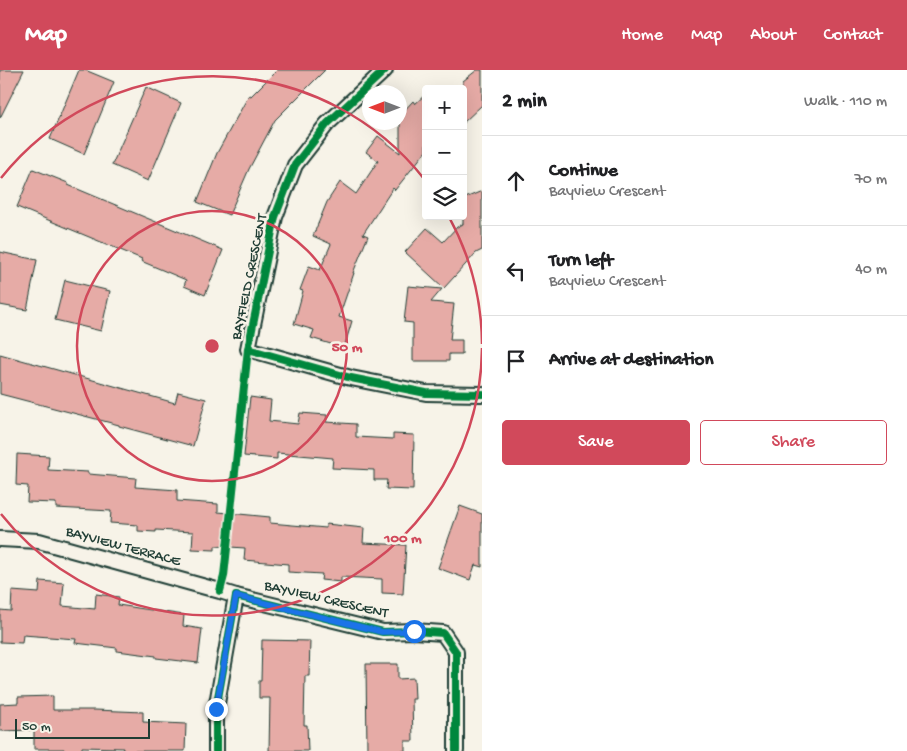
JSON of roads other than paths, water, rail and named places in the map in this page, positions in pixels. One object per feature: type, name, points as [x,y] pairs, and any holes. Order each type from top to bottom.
[{"type":"street","name":"BAYFIELD CRESCENT","points":[[385,70],[327,124],[295,166],[275,217],[248,349],[351,378],[426,392],[482,394]]},
{"type":"street","name":"BAYVIEW TERRACE","points":[[0,539],[39,541],[236,596]]},
{"type":"street","points":[[216,751],[216,709],[236,596]]},
{"type":"street","name":"BAYVIEW CRESCENT","points":[[236,596],[382,632],[414,631],[443,633],[456,652],[456,751]]}]
